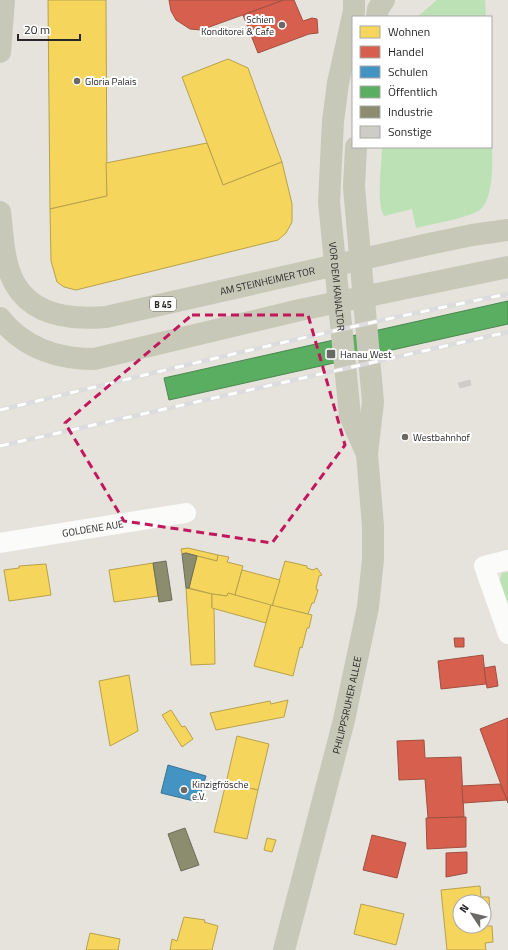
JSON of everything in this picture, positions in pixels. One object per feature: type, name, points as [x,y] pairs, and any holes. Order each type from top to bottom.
[{"type":"main road","points":[[0,52],[4,0]]},
{"type":"main road","name":"VOR DEM KANALTOR","points":[[352,16],[355,4]]},
{"type":"main road","name":"VOR DEM KANALTOR","points":[[352,18],[338,83],[333,121],[329,202],[350,416],[367,454]]},
{"type":"main road","points":[[356,148],[354,187],[373,402],[367,454]]},
{"type":"main road","name":"AM STEINHEIMER TOR","points":[[0,212],[10,272],[15,284],[29,300],[44,311],[63,317],[85,319],[106,317],[472,235],[508,230]]},
{"type":"main road","points":[[0,318],[7,327],[22,340],[44,352],[74,359],[94,359],[300,310],[508,267]]},
{"type":"main road","name":"PHILIPPSRUHER ALLEE","points":[[284,950],[344,720],[368,607],[373,558],[373,526],[367,454]]},
{"type":"street","name":"GOLDENE AUE","points":[[0,543],[186,513]]},
{"type":"street","points":[[508,560],[484,566],[508,634]]},
{"type":"highlighted area","points":[[192,315],[308,315],[345,445],[272,543],[124,521],[65,423]]},
{"type":"green space","points":[[437,0],[485,0],[486,16],[418,16]]},
{"type":"green space","points":[[382,148],[492,148],[491,182],[486,202],[481,209],[460,218],[416,228],[412,209],[384,216],[380,202]]},
{"type":"green space","points":[[508,572],[508,619],[497,590],[502,573]]},
{"type":"building: Wohnen","name":"Gloria Palais","points":[[48,0],[106,0],[107,196],[50,209]]},
{"type":"building: Wohnen","points":[[228,59],[248,68],[282,162],[223,185],[182,77]]},
{"type":"building: Wohnen","points":[[207,143],[223,185],[282,162],[292,204],[292,222],[286,233],[278,240],[76,290],[64,287],[57,282],[51,261],[50,209],[107,196],[106,163]]},
{"type":"building: Wohnen","points":[[188,548],[218,555],[217,561],[186,553],[182,554],[181,549]]},
{"type":"building: Wohnen","points":[[218,555],[229,557],[227,562],[243,566],[235,595],[228,593],[227,596],[212,594],[189,588],[197,556],[217,561]]},
{"type":"building: Wohnen","points":[[285,561],[307,566],[307,568],[313,570],[317,568],[322,575],[319,576],[316,589],[318,590],[314,603],[312,603],[308,614],[272,606]]},
{"type":"building: Wohnen","points":[[153,563],[158,596],[114,602],[109,570]]},
{"type":"building: Wohnen","points":[[46,564],[51,595],[9,601],[4,570],[19,568],[19,566]]},
{"type":"building: Wohnen","points":[[242,570],[280,580],[272,606],[235,595]]},
{"type":"building: Wohnen","points":[[186,588],[212,594],[212,608],[214,608],[215,664],[191,665]]},
{"type":"building: Wohnen","points":[[228,593],[271,605],[266,623],[212,608],[212,594],[227,596]]},
{"type":"building: Wohnen","points":[[271,605],[312,615],[302,648],[300,647],[293,676],[254,666]]},
{"type":"building: Wohnen","points":[[129,675],[138,731],[110,746],[99,681]]},
{"type":"building: Wohnen","points":[[288,700],[284,717],[216,730],[210,713],[270,701],[271,704]]},
{"type":"building: Wohnen","points":[[171,710],[182,727],[185,726],[193,739],[182,747],[162,715]]},
{"type":"building: Wohnen","points":[[237,736],[269,744],[258,790],[226,783]]},
{"type":"building: Wohnen","points":[[226,783],[258,790],[247,839],[214,832]]},
{"type":"building: Wohnen","points":[[267,838],[276,840],[272,852],[264,850]]},
{"type":"building: Wohnen","points":[[480,886],[481,894],[452,894],[452,934],[492,934],[492,926],[493,942],[485,943],[486,950],[447,950],[441,890]]},
{"type":"building: Wohnen","points":[[361,904],[404,914],[396,945],[354,934]]},
{"type":"building: Wohnen","points":[[184,917],[205,920],[204,922],[218,926],[212,950],[170,950],[172,939],[177,941]]},
{"type":"building: Wohnen","points":[[90,933],[120,939],[118,950],[86,950]]},
{"type":"building: Handel","points":[[169,0],[284,0],[201,30],[190,29],[176,20],[171,11]]},
{"type":"building: Handel","points":[[284,0],[294,0],[303,21],[312,18],[317,19],[318,33],[309,34],[258,53],[243,15]]},
{"type":"building: Handel","points":[[454,638],[464,638],[464,647],[455,647]]},
{"type":"building: Handel","points":[[483,655],[486,684],[441,689],[438,661]]},
{"type":"building: Handel","points":[[495,666],[498,686],[487,688],[484,668]]},
{"type":"building: Handel","points":[[508,718],[508,803],[480,729]]},
{"type":"building: Handel","points":[[424,740],[425,758],[461,757],[464,817],[428,818],[425,779],[399,780],[397,741]]},
{"type":"building: Handel","points":[[500,784],[507,800],[463,803],[462,786]]},
{"type":"building: Handel","points":[[466,817],[466,847],[427,849],[426,818]]},
{"type":"building: Handel","points":[[372,835],[406,843],[397,878],[363,870]]},
{"type":"building: Handel","points":[[467,852],[467,873],[446,877],[446,853]]},
{"type":"building: Schulen","points":[[168,765],[206,776],[198,802],[161,793]]},
{"type":"building: Öffentlich","points":[[508,301],[508,324],[169,400],[164,378]]},
{"type":"building: Industrie","points":[[186,553],[197,556],[189,588],[186,588],[182,554]]},
{"type":"building: Industrie","points":[[166,561],[172,600],[159,602],[153,563]]},
{"type":"building: Industrie","points":[[185,828],[199,865],[181,871],[168,834]]},
{"type":"building: Sonstige","points":[[470,380],[471,385],[460,388],[458,383]]},
{"type":"building: Sonstige","name":"Westbahnhof","points":[[407,434],[408,440],[402,441],[401,435]]},
{"type":"railway","points":[[0,410],[190,364],[508,294]]},
{"type":"railway","points":[[0,446],[508,332]]},
{"type":"place","name":"Schien Konditorei & Cafe","points":[[282,25]]},
{"type":"place","name":"Gloria Palais","points":[[77,81]]},
{"type":"place","name":"Hanau West","points":[[331,354]]},
{"type":"place","name":"Westbahnhof","points":[[405,437]]},
{"type":"place","name":"Kinzigfrösche e.V.","points":[[184,790]]}]
